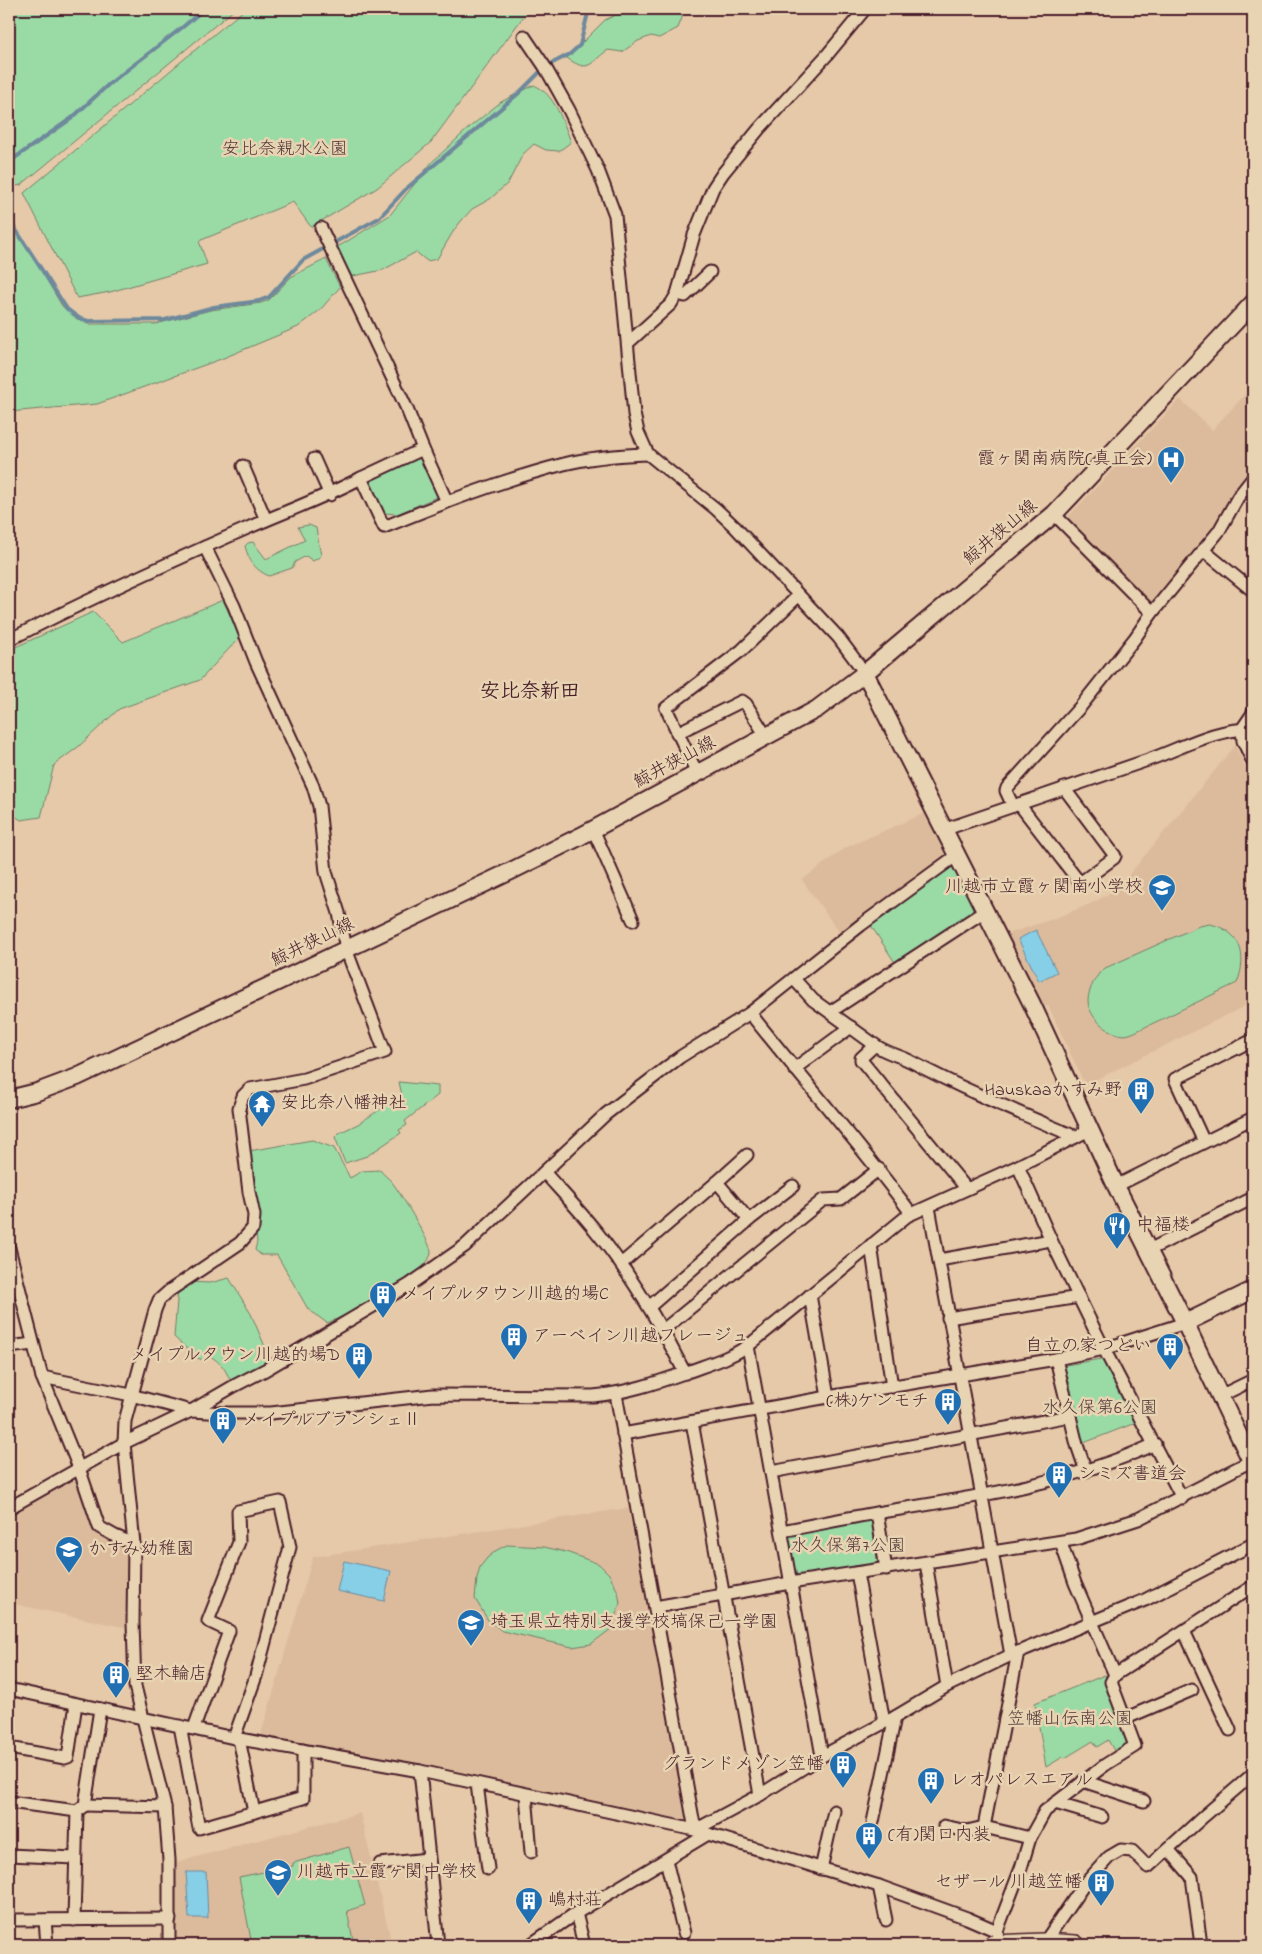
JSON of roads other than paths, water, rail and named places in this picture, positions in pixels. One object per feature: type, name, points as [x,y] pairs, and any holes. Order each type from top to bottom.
[{"type":"main road","name":"鯨井狭山線","points":[[9,1098],[36,1092],[77,1077],[511,871],[593,830],[817,709],[865,673],[1054,514],[1253,303]]},
{"type":"main road","points":[[865,673],[1032,1004],[1082,1133],[1116,1186],[1253,1462]]},
{"type":"main road","points":[[1185,1323],[1253,1290]]},
{"type":"main road","points":[[996,1940],[1076,1945]]},
{"type":"street","points":[[628,343],[671,304],[677,294],[703,211],[713,188],[723,173],[759,129],[830,51],[864,9]]},
{"type":"street","points":[[524,36],[545,67],[569,110],[610,199],[618,232],[634,414],[638,432],[648,454],[716,509],[838,637],[865,673]]},
{"type":"street","points":[[324,233],[407,408],[447,502]]},
{"type":"street","points":[[677,294],[685,296],[710,272]]},
{"type":"street","points":[[9,640],[78,604],[266,520],[330,495],[423,449]]},
{"type":"street","points":[[361,478],[384,527],[447,502],[566,463],[621,455],[648,454]]},
{"type":"street","points":[[314,459],[330,495]]},
{"type":"street","points":[[243,466],[266,520]]},
{"type":"street","points":[[1064,788],[1115,856],[1080,883],[1016,805],[1006,791],[1007,788],[1081,706],[1135,638],[1152,613],[1226,521],[1238,497],[1253,478]]},
{"type":"street","points":[[1054,514],[1152,613]]},
{"type":"street","points":[[169,1945],[168,1834],[165,1807],[135,1686],[134,1544],[124,1444],[125,1420],[131,1395],[159,1300],[169,1291],[240,1243],[253,1228],[254,1215],[249,1192],[239,1108],[243,1096],[250,1089],[304,1080],[385,1052],[346,949],[340,913],[326,872],[319,806],[314,786],[256,662],[234,606],[205,547]]},
{"type":"street","points":[[1203,550],[1253,591]]},
{"type":"street","points":[[697,773],[666,708],[742,650],[798,596]]},
{"type":"street","points":[[677,733],[742,701],[746,704],[766,736]]},
{"type":"street","points":[[1253,713],[1243,741],[1253,762]]},
{"type":"street","points":[[944,830],[1207,738],[1247,729]]},
{"type":"street","points":[[593,830],[633,920]]},
{"type":"street","points":[[9,1508],[79,1468],[191,1411],[265,1370],[409,1285],[444,1261],[491,1223],[606,1114],[680,1057],[750,1013],[861,925],[957,855]]},
{"type":"street","points":[[830,1012],[985,911]]},
{"type":"street","points":[[794,979],[813,1000],[886,1052],[899,1055],[960,1086],[1082,1133]]},
{"type":"street","points":[[750,1013],[794,1069],[879,1169],[912,1213]]},
{"type":"street","points":[[794,1069],[851,1027]]},
{"type":"street","points":[[1204,1142],[1175,1079],[1253,1040]]},
{"type":"street","points":[[875,1045],[861,1060],[966,1188]]},
{"type":"street","points":[[1116,1186],[1253,1118]]},
{"type":"street","points":[[42,1377],[131,1395],[191,1411],[271,1412],[432,1395],[593,1396],[616,1394],[662,1382],[729,1358],[748,1346],[897,1222],[966,1188],[1018,1166],[1082,1133]]},
{"type":"street","points":[[621,1264],[747,1156]]},
{"type":"street","points":[[1018,1166],[1051,1240],[1104,1349],[1182,1498]]},
{"type":"street","points":[[663,1330],[823,1200],[841,1199],[879,1169]]},
{"type":"street","points":[[544,1172],[595,1230],[621,1264],[663,1330],[685,1373]]},
{"type":"street","points":[[717,1182],[749,1220]]},
{"type":"street","points":[[649,1307],[749,1220],[793,1186]]},
{"type":"street","points":[[1148,1250],[1253,1198]]},
{"type":"street","points":[[929,1207],[991,1553],[1014,1653],[984,1827]]},
{"type":"street","points":[[939,1260],[1051,1240]]},
{"type":"street","points":[[871,1245],[892,1386]]},
{"type":"street","points":[[9,1248],[42,1377],[79,1468],[99,1527],[134,1544]]},
{"type":"street","points":[[810,1294],[828,1397]]},
{"type":"street","points":[[948,1318],[1079,1297]]},
{"type":"street","points":[[623,1434],[1056,1359],[1104,1349],[1185,1323]]},
{"type":"street","points":[[9,1347],[33,1344]]},
{"type":"street","points":[[748,1346],[822,1756]]},
{"type":"street","points":[[1056,1359],[1077,1445],[1086,1471]]},
{"type":"street","points":[[1220,1396],[1253,1380]]},
{"type":"street","points":[[616,1394],[695,1830]]},
{"type":"street","points":[[771,1472],[1070,1416]]},
{"type":"street","points":[[692,1422],[760,1795]]},
{"type":"street","points":[[782,1531],[981,1496],[1037,1484],[1122,1459],[1154,1444]]},
{"type":"street","points":[[655,1607],[790,1584],[1061,1543],[1138,1519],[1253,1462]]},
{"type":"street","points":[[194,1728],[229,1631],[208,1621],[239,1542],[238,1511],[280,1502],[290,1547],[256,1676],[237,1739],[254,1812]]},
{"type":"street","points":[[877,1513],[886,1569]]},
{"type":"street","points":[[1061,1543],[1074,1584],[1115,1675]]},
{"type":"street","points":[[695,1830],[760,1795],[822,1756],[895,1717],[947,1686],[1014,1653],[1145,1600],[1253,1544]]},
{"type":"street","points":[[926,1563],[947,1686]]},
{"type":"street","points":[[857,1574],[884,1722]]},
{"type":"street","points":[[9,1689],[194,1728],[237,1739],[420,1771],[695,1830],[879,1886],[967,1918],[996,1940],[1030,1838],[1045,1810],[1083,1781],[1135,1746],[1111,1682],[1115,1675],[1253,1586]]},
{"type":"street","points":[[1184,1632],[1230,1730]]},
{"type":"street","points":[[1124,1719],[1192,1690]]},
{"type":"street","points":[[9,1748],[68,1757],[76,1704]]},
{"type":"street","points":[[74,1920],[75,1858],[81,1809],[100,1709]]},
{"type":"street","points":[[873,1822],[895,1717]]},
{"type":"street","points":[[180,1726],[199,1828],[303,1798],[303,1750]]},
{"type":"street","points":[[420,1771],[438,1945]]},
{"type":"street","points":[[1052,1944],[1083,1886],[1108,1857],[1121,1850],[1132,1851],[1148,1867],[1253,1775]]},
{"type":"street","points":[[1083,1781],[1144,1800]]},
{"type":"street","points":[[477,1784],[488,1869]]},
{"type":"street","points":[[526,1795],[531,1852]]},
{"type":"street","points":[[9,1802],[81,1809],[165,1807]]},
{"type":"street","points":[[1054,1804],[1102,1817]]},
{"type":"street","points":[[822,1869],[834,1811]]},
{"type":"street","points":[[944,1826],[967,1831],[984,1827],[1030,1838]]},
{"type":"street","points":[[530,1945],[576,1913],[708,1834]]},
{"type":"street","points":[[1168,1849],[1192,1877],[1201,1945]]},
{"type":"street","points":[[9,1855],[75,1858]]},
{"type":"street","points":[[380,1864],[428,1859]]},
{"type":"street","points":[[666,1860],[684,1933]]},
{"type":"street","points":[[879,1886],[886,1920]]},
{"type":"street","points":[[576,1913],[584,1945]]},
{"type":"street","points":[[9,1920],[170,1919]]},
{"type":"street","points":[[45,1920],[46,1945]]},
{"type":"water","points":[[1036,930],[1057,972],[1039,981],[1018,939]]},
{"type":"water","points":[[344,1561],[391,1571],[384,1601],[337,1591]]},
{"type":"water","points":[[186,1872],[206,1872],[208,1918],[189,1918]]},
{"type":"waterway","points":[[9,162],[72,118],[109,84],[204,9]]},
{"type":"waterway","points":[[9,219],[67,309],[79,318],[88,321],[165,320],[214,307],[259,301],[269,297],[303,260],[379,218],[407,188],[519,93],[545,67],[570,54],[580,45],[589,9]]},
{"type":"place","name":"霞ヶ関南病院(真正会)","points":[[1171,484]]},
{"type":"place","name":"川越市立霞ヶ関南小学校","points":[[1162,912]]},
{"type":"place","name":"Hauskaaかすみ野","points":[[1141,1115]]},
{"type":"place","name":"安比奈八幡神社","points":[[262,1128]]},
{"type":"place","name":"中福楼","points":[[1117,1250]]},
{"type":"place","name":"メイプルタウン川越的場C","points":[[383,1319]]},
{"type":"place","name":"アーベイン川越フレージュ","points":[[514,1361]]},
{"type":"place","name":"自立の家つどい","points":[[1170,1371]]},
{"type":"place","name":"メイプルタウン川越的場D","points":[[359,1380]]},
{"type":"place","name":"(株)ケンモチ","points":[[948,1426]]},
{"type":"place","name":"メイプルブランシェⅡ","points":[[223,1445]]},
{"type":"place","name":"シミズ書道会","points":[[1059,1499]]},
{"type":"place","name":"かすみ幼稚園","points":[[69,1574]]},
{"type":"place","name":"埼玉県立特別支援学校塙保己一学園","points":[[471,1647]]},
{"type":"place","name":"堅木輪店","points":[[116,1699]]},
{"type":"place","name":"グランドメゾン笠幡","points":[[843,1789]]},
{"type":"place","name":"レオパレスエアル","points":[[931,1805]]},
{"type":"place","name":"(有)関口内装","points":[[869,1860]]},
{"type":"place","name":"川越市立霞ヶ関中学校","points":[[278,1897]]},
{"type":"place","name":"セザール 川越笠幡","points":[[1101,1907]]},
{"type":"place","name":"嶋村荘","points":[[529,1925]]},
{"type":"district","name":"安比奈新田","points":[[530,692]]},
{"type":"park label","name":"安比奈親水公園","points":[[285,150]]},
{"type":"park label","name":"水久保第6公園","points":[[1100,1409]]},
{"type":"park label","name":"水久保第7公園","points":[[848,1547]]},
{"type":"park label","name":"笠幡山伝南公園","points":[[1070,1720]]}]
